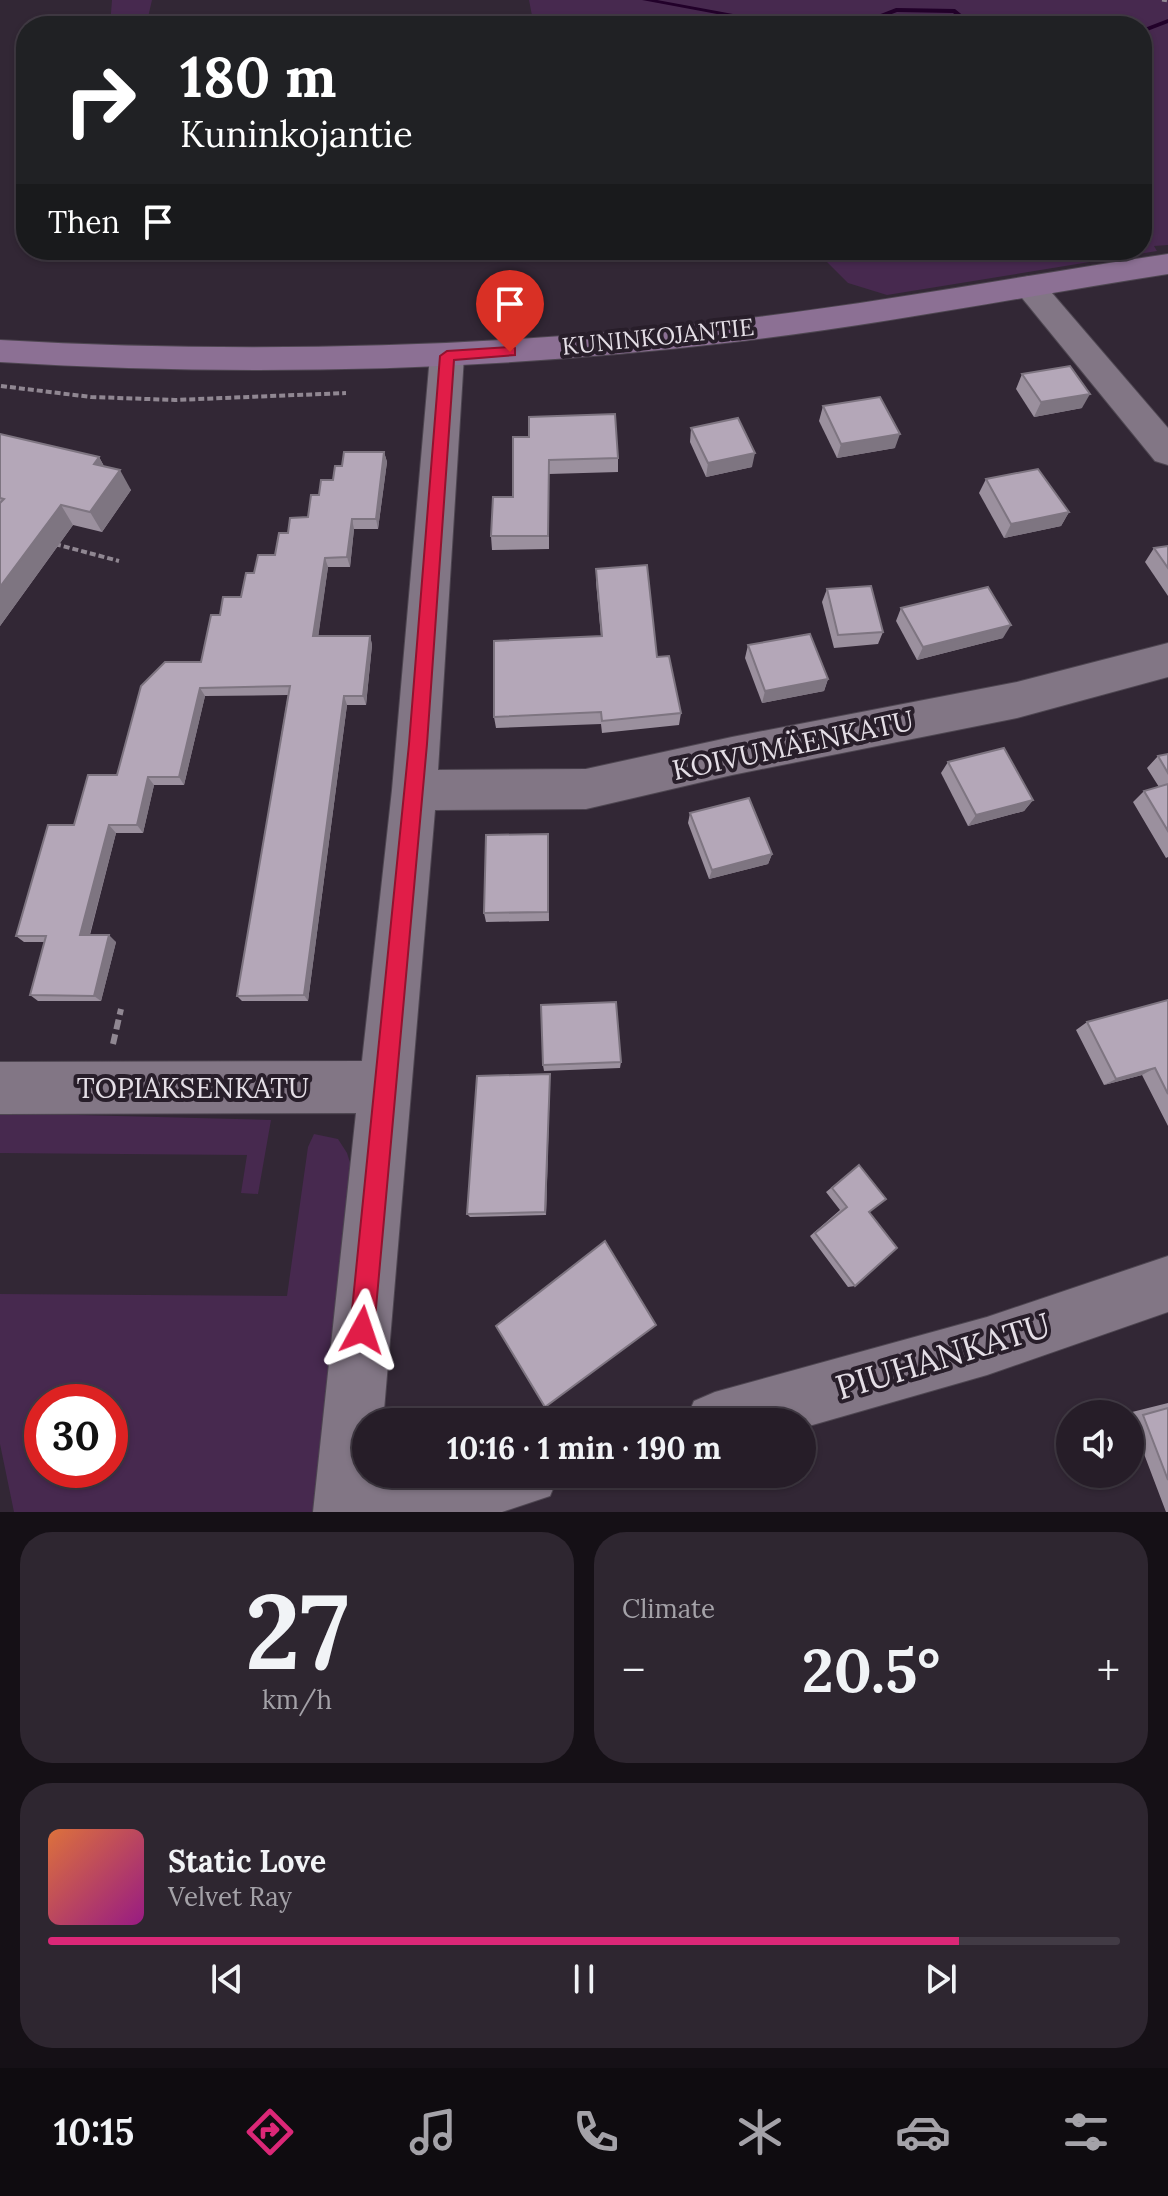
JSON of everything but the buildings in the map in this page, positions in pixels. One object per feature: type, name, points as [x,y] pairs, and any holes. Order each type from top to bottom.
[{"type":"main road","name":"KUNINKOJANTIE","points":[[0,351],[110,359],[222,362],[447,356],[572,347],[728,331],[1168,264]]},
{"type":"street","points":[[1029,286],[1168,452]]},
{"type":"street","points":[[344,1512],[414,790],[447,356]]},
{"type":"street","name":"KOIVUMÄENKATU","points":[[414,790],[586,789],[732,756],[1017,700],[1168,660]]},
{"type":"street","name":"TOPIAKSENKATU","points":[[0,1088],[385,1087]]},
{"type":"street","name":"PIUHANKATU","points":[[765,1408],[987,1346],[1168,1284]]},
{"type":"street","points":[[392,1512],[478,1488]]},
{"type":"path","points":[[1162,0],[1168,1]]},
{"type":"path","points":[[0,386],[91,397],[175,400],[348,393]]},
{"type":"path","points":[[45,541],[119,561]]},
{"type":"path","points":[[111,1054],[121,1009]]},
{"type":"shaded area","points":[[112,0],[152,0],[148,16],[111,16]]},
{"type":"shaded area","points":[[529,0],[1168,0],[1168,245],[1154,246],[1157,251],[1152,252],[1152,16],[532,16]]},
{"type":"shaded area","points":[[818,260],[1102,260],[887,295],[848,283],[827,262]]},
{"type":"shaded area","points":[[0,1113],[271,1120],[258,1194],[241,1193],[247,1155],[0,1153]]},
{"type":"shaded area","points":[[314,1134],[338,1139],[352,1169],[313,1512],[14,1512],[0,1444],[0,1294],[287,1296],[308,1147]]},
{"type":"waterway","points":[[645,0],[736,16]]},
{"type":"waterway","points":[[880,16],[896,10],[955,11],[961,16]]},
{"type":"waterway","points":[[1152,27],[1168,21]]},
{"type":"route","points":[[362,1330],[418,744],[447,356],[510,352]]}]
